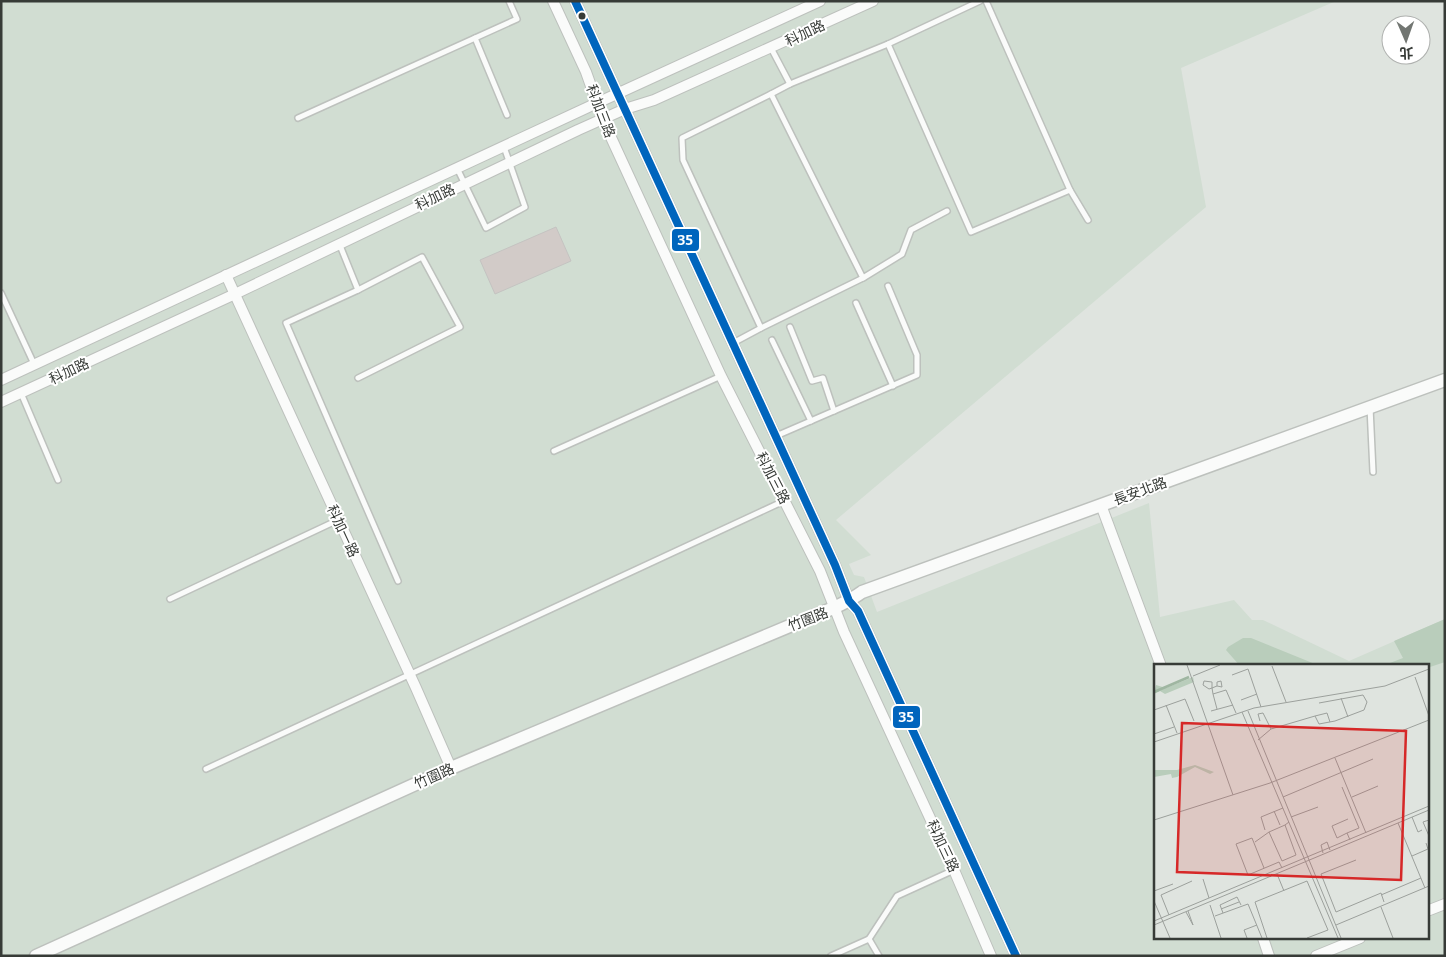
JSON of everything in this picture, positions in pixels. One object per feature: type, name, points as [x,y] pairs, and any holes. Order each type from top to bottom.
[{"type":"street","name":"科加三路","points":[[553,1],[586,72],[603,120],[721,376],[820,571],[840,605],[991,956]]},
{"type":"street","name":"科加三路","points":[[575,1],[835,565],[840,605]]},
{"type":"street","name":"科加路","points":[[1,380],[618,94],[800,5],[820,1]]},
{"type":"street","name":"科加路","points":[[1,402],[235,294],[339,243],[625,109],[654,100],[873,1]]},
{"type":"street","name":"科加一路","points":[[226,275],[451,768]]},
{"type":"street","name":"長安北路","points":[[840,605],[862,592],[1445,380]]},
{"type":"street","points":[[1101,505],[1160,664]]},
{"type":"street","name":"科加三路","points":[[840,605],[858,611],[1016,956]]},
{"type":"street","name":"竹圍路","points":[[36,956],[451,768],[840,605]]},
{"type":"street","points":[[1428,911],[1445,904]]},
{"type":"street","points":[[1264,940],[1270,956]]},
{"type":"street","points":[[1316,956],[1355,940]]},
{"type":"lane","points":[[298,118],[517,19],[509,1]]},
{"type":"lane","points":[[761,328],[684,160],[682,138],[790,84],[888,44],[980,1]]},
{"type":"lane","points":[[986,1],[1070,190],[1088,220]]},
{"type":"lane","points":[[475,38],[507,115]]},
{"type":"lane","points":[[888,44],[971,232],[1070,190]]},
{"type":"lane","points":[[771,48],[790,84]]},
{"type":"lane","points":[[771,94],[863,278]]},
{"type":"lane","points":[[457,168],[486,228],[525,207],[504,147]]},
{"type":"lane","points":[[733,344],[761,328],[863,278],[902,254],[911,230],[947,212]]},
{"type":"lane","points":[[339,243],[358,290]]},
{"type":"lane","points":[[358,378],[460,327],[422,257],[358,290],[286,323],[398,581]]},
{"type":"lane","points":[[776,436],[917,375],[917,355],[888,286]]},
{"type":"lane","points":[[1,293],[34,364]]},
{"type":"lane","points":[[856,302],[893,386]]},
{"type":"lane","points":[[790,327],[812,381],[822,378],[834,411]]},
{"type":"lane","points":[[772,340],[811,421]]},
{"type":"lane","points":[[554,451],[721,376]]},
{"type":"lane","points":[[21,393],[58,480]]},
{"type":"lane","points":[[1370,407],[1373,472]]},
{"type":"lane","points":[[206,769],[784,501]]},
{"type":"lane","points":[[170,599],[338,520]]},
{"type":"lane","points":[[831,956],[869,939],[897,896],[954,870]]},
{"type":"lane","points":[[869,939],[879,956]]},
{"type":"shaded area","points":[[1,1],[1336,1],[1181,68],[1206,207],[836,520],[871,555],[849,564],[854,575],[864,577],[877,612],[1149,503],[1160,617],[1234,600],[1252,620],[1263,620],[1349,661],[1445,619],[1445,956],[1,956]]},
{"type":"green space","points":[[1445,619],[1445,662],[1428,668],[1428,664],[1387,664],[1403,658],[1394,641]]},
{"type":"green space","points":[[1243,638],[1251,638],[1315,664],[1238,664],[1226,650]]},
{"type":"building","points":[[556,227],[571,261],[495,294],[480,260]]},
{"type":"transit line","name":"35","points":[[575,1],[835,565],[849,601],[858,611],[1016,956]]}]
